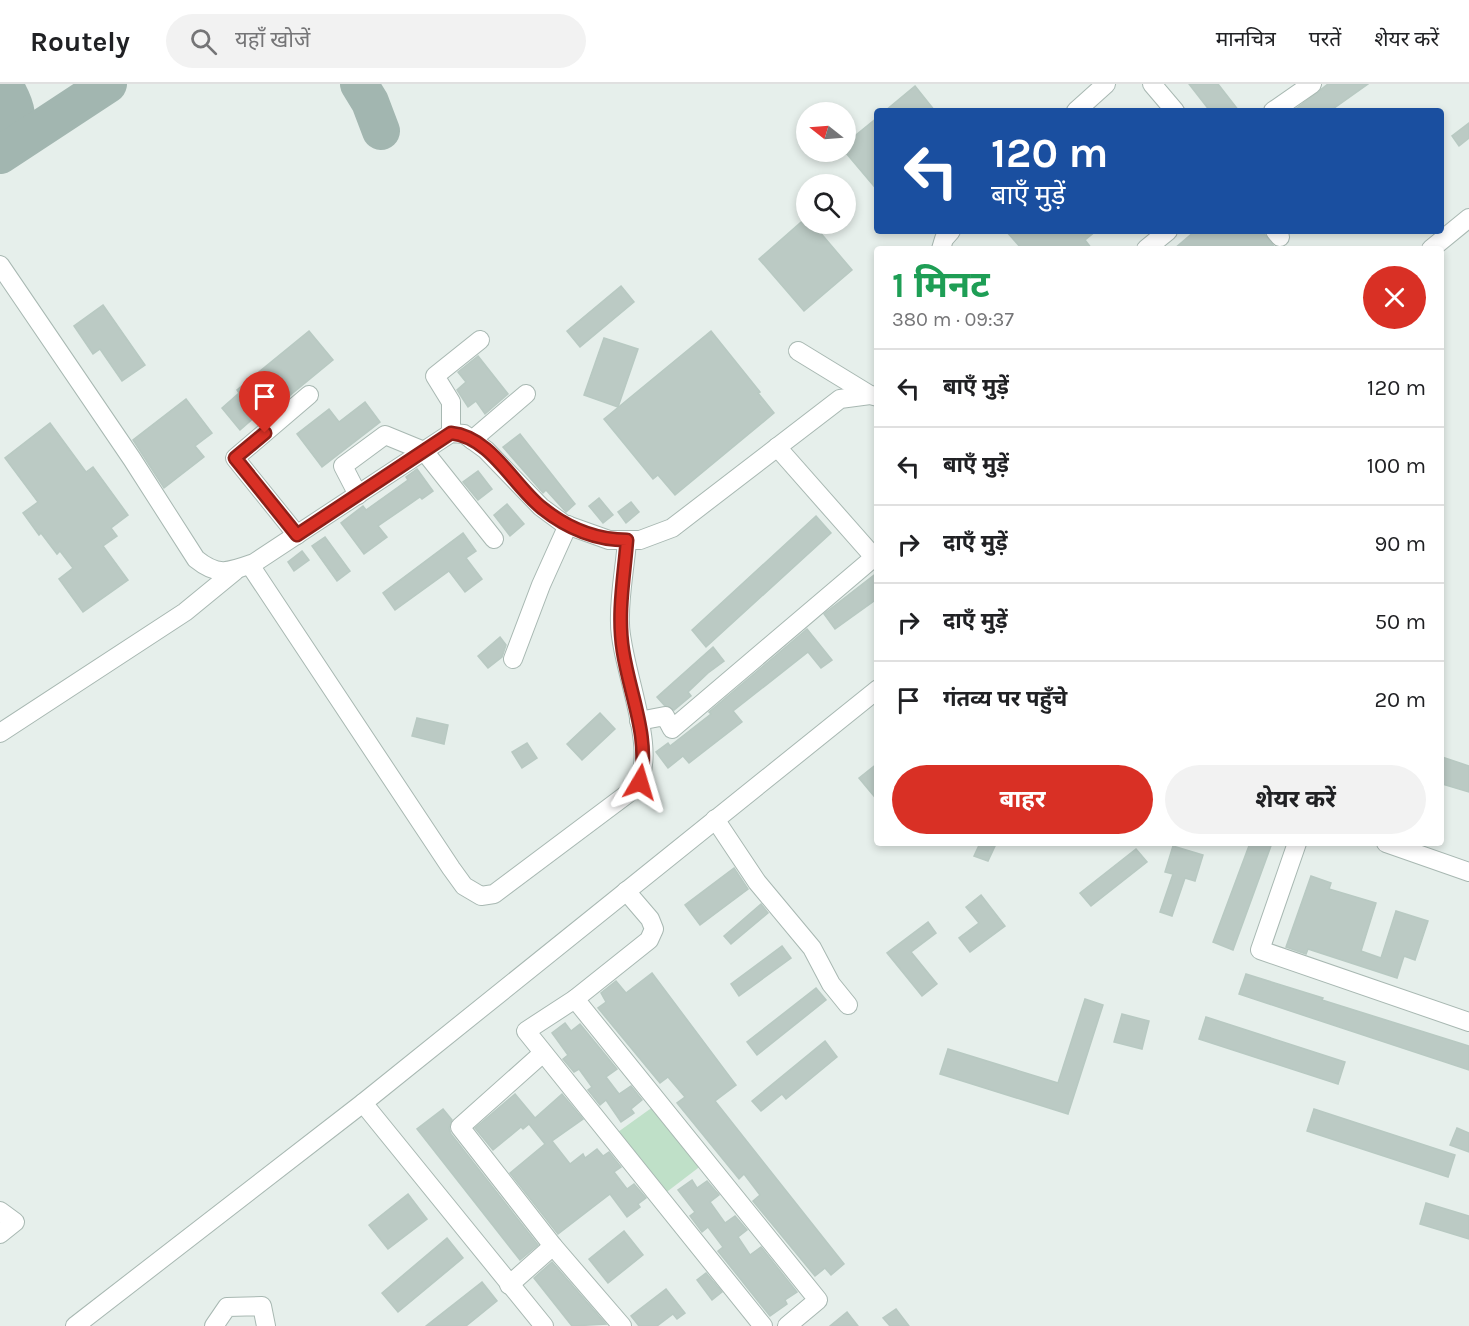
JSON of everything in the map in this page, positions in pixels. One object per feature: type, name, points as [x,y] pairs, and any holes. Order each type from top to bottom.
[{"type":"street","points":[[1079,108],[1106,84]]},
{"type":"street","points":[[1152,84],[1172,108]]},
{"type":"street","points":[[1277,108],[1312,84]]},
{"type":"street","points":[[1435,246],[1468,220]]},
{"type":"street","points":[[1150,246],[1164,234]]},
{"type":"street","points":[[0,265],[132,459],[196,559],[209,569],[221,572],[242,568]]},
{"type":"street","points":[[451,433],[451,402],[435,376],[480,340]]},
{"type":"street","points":[[798,351],[874,396]]},
{"type":"street","points":[[472,440],[526,394]]},
{"type":"street","points":[[297,535],[235,458],[309,395]]},
{"type":"street","points":[[0,733],[185,612],[242,568],[297,535],[451,433],[464,434],[486,450],[541,507],[568,525],[609,540],[640,540],[672,528],[840,399],[874,396]]},
{"type":"street","points":[[358,495],[343,466],[385,435],[424,452],[494,539]]},
{"type":"street","points":[[777,447],[874,554]]},
{"type":"street","points":[[513,659],[541,585],[568,525]]},
{"type":"street","points":[[242,568],[464,886],[481,897],[494,894],[634,789],[640,782],[644,766],[644,743],[623,652],[620,623],[627,540]]},
{"type":"street","points":[[639,721],[665,716],[672,729],[874,558]]},
{"type":"street","points":[[75,1326],[363,1103],[874,692]]},
{"type":"street","points":[[715,819],[757,882],[812,948],[831,984],[848,1005]]},
{"type":"street","points":[[1296,846],[1260,950],[1469,1022]]},
{"type":"street","points":[[1395,846],[1469,872]]},
{"type":"street","points":[[626,891],[651,919],[654,929],[649,940],[575,999],[526,1031],[764,1326]]},
{"type":"street","points":[[575,999],[818,1300],[787,1326]]},
{"type":"street","points":[[543,1053],[460,1127],[554,1246],[622,1326]]},
{"type":"street","points":[[363,1103],[544,1326]]},
{"type":"street","points":[[0,1211],[15,1222],[0,1234]]},
{"type":"street","points":[[509,1285],[554,1246]]},
{"type":"street","points":[[214,1326],[227,1307],[262,1306],[266,1326]]},
{"type":"green space","points":[[657,1104],[702,1165],[664,1194],[618,1132]]},
{"type":"building","points":[[1189,84],[1218,84],[1237,108],[1208,108]]},
{"type":"building","points":[[1328,84],[1368,84],[1334,108],[1297,108]]},
{"type":"building","points":[[915,86],[933,108],[889,108]]},
{"type":"building","points":[[874,120],[874,186],[854,162],[856,162],[856,135]]},
{"type":"building","points":[[1469,123],[1469,138],[1459,146],[1452,136]]},
{"type":"building","points":[[796,227],[796,234],[821,234],[852,270],[804,311],[759,259]]},
{"type":"building","points":[[1009,234],[1092,234],[1085,240],[1090,246],[1019,246]]},
{"type":"building","points":[[1192,234],[1264,234],[1274,246],[1178,246]]},
{"type":"building","points":[[621,286],[634,302],[580,347],[567,331]]},
{"type":"building","points":[[103,305],[145,365],[122,381],[100,349],[93,354],[74,326]]},
{"type":"building","points":[[309,331],[333,360],[260,420],[256,416],[240,430],[222,408],[239,393],[237,390]]},
{"type":"building","points":[[711,331],[774,413],[675,495],[658,475],[653,479],[604,419]]},
{"type":"building","points":[[604,338],[638,349],[618,407],[584,395]]},
{"type":"building","points":[[478,356],[508,394],[485,414],[476,401],[468,407],[457,390],[466,382],[458,372]]},
{"type":"building","points":[[186,399],[212,433],[195,446],[204,457],[164,488],[133,440]]},
{"type":"building","points":[[365,402],[380,422],[322,467],[297,434],[329,409],[339,422]]},
{"type":"building","points":[[50,423],[86,472],[93,467],[128,515],[111,528],[117,536],[103,546],[128,580],[83,612],[59,579],[73,568],[60,551],[57,554],[41,533],[39,535],[23,513],[38,502],[5,458]]},
{"type":"building","points":[[520,434],[575,504],[566,512],[546,490],[543,493],[503,447]]},
{"type":"building","points":[[417,469],[433,491],[422,499],[420,497],[378,526],[387,537],[364,554],[341,523],[363,506],[366,510],[408,480],[406,477]]},
{"type":"building","points":[[478,471],[492,489],[478,500],[463,482]]},
{"type":"building","points":[[599,498],[613,515],[603,523],[589,506]]},
{"type":"building","points":[[631,502],[639,512],[626,523],[618,512]]},
{"type":"building","points":[[507,504],[524,524],[510,536],[494,515]]},
{"type":"building","points":[[816,516],[831,533],[706,647],[692,630]]},
{"type":"building","points":[[463,533],[476,551],[466,558],[482,579],[465,592],[449,571],[395,610],[383,593]]},
{"type":"building","points":[[325,537],[350,571],[337,581],[312,546]]},
{"type":"building","points":[[302,551],[309,560],[294,571],[288,562]]},
{"type":"building","points":[[874,575],[874,601],[835,629],[824,614]]},
{"type":"building","points":[[807,629],[832,660],[821,668],[808,652],[733,711],[742,722],[689,763],[683,756],[668,768],[656,752],[668,743],[670,746],[711,714],[709,712]]},
{"type":"building","points":[[500,637],[506,645],[502,657],[488,668],[478,656]]},
{"type":"building","points":[[713,647],[724,661],[688,692],[691,696],[674,710],[664,705],[657,697]]},
{"type":"building","points":[[600,713],[615,729],[582,760],[567,744]]},
{"type":"building","points":[[417,718],[448,725],[444,744],[412,736]]},
{"type":"building","points":[[527,743],[537,758],[522,768],[512,752]]},
{"type":"building","points":[[1444,758],[1469,766],[1469,792],[1444,785]]},
{"type":"building","points":[[874,766],[874,796],[859,778]]},
{"type":"building","points":[[979,846],[995,846],[988,861],[974,856]]},
{"type":"building","points":[[1173,846],[1203,855],[1195,881],[1185,878],[1172,916],[1160,912],[1173,874],[1165,872]]},
{"type":"building","points":[[1249,846],[1271,846],[1233,950],[1213,942]]},
{"type":"building","points":[[1136,849],[1147,862],[1091,906],[1080,893]]},
{"type":"building","points":[[734,868],[748,889],[700,925],[685,905]]},
{"type":"building","points":[[1311,876],[1331,883],[1329,889],[1376,903],[1361,951],[1381,958],[1396,911],[1428,921],[1415,960],[1404,956],[1397,978],[1308,949],[1306,954],[1286,947]]},
{"type":"building","points":[[981,895],[1005,926],[970,952],[959,938],[979,923],[966,907]]},
{"type":"building","points":[[761,904],[768,913],[731,944],[724,936]]},
{"type":"building","points":[[928,922],[936,933],[911,952],[937,984],[922,996],[887,953]]},
{"type":"building","points":[[782,946],[791,958],[739,996],[731,984]]},
{"type":"building","points":[[652,973],[736,1085],[715,1101],[844,1264],[831,1275],[825,1268],[815,1276],[753,1201],[760,1195],[744,1174],[739,1179],[677,1103],[685,1097],[668,1077],[660,1083],[598,1008],[606,1002],[601,993],[616,981],[626,993]]},
{"type":"building","points":[[1246,974],[1469,1046],[1469,1070],[1239,994]]},
{"type":"building","points":[[816,988],[826,1000],[757,1055],[747,1042]]},
{"type":"building","points":[[1085,999],[1103,1005],[1068,1114],[940,1074],[948,1049],[1058,1083]]},
{"type":"building","points":[[1122,1014],[1149,1021],[1142,1049],[1114,1042]]},
{"type":"building","points":[[1206,1017],[1345,1062],[1338,1084],[1199,1039]]},
{"type":"building","points":[[565,1023],[571,1031],[580,1024],[617,1069],[606,1077],[619,1094],[631,1086],[642,1100],[631,1109],[634,1113],[621,1122],[606,1100],[600,1105],[588,1090],[592,1087],[579,1069],[574,1072],[563,1059],[568,1055],[552,1033]]},
{"type":"building","points":[[825,1041],[837,1057],[786,1099],[782,1094],[761,1111],[752,1101]]},
{"type":"building","points":[[515,1094],[535,1118],[562,1094],[583,1119],[552,1141],[570,1164],[583,1154],[585,1158],[597,1149],[603,1156],[609,1152],[621,1167],[614,1172],[627,1189],[634,1184],[646,1198],[638,1204],[640,1207],[627,1217],[610,1194],[558,1234],[510,1173],[545,1144],[529,1124],[523,1129],[521,1127],[493,1150],[475,1128]]},
{"type":"building","points":[[443,1109],[452,1120],[449,1128],[451,1134],[538,1245],[520,1260],[417,1129]]},
{"type":"building","points":[[1314,1109],[1455,1155],[1448,1177],[1307,1131]]},
{"type":"building","points":[[1457,1128],[1469,1133],[1469,1152],[1450,1145]]},
{"type":"building","points":[[692,1180],[697,1188],[707,1181],[719,1195],[710,1202],[725,1223],[735,1216],[747,1230],[738,1237],[750,1255],[761,1247],[797,1292],[785,1300],[787,1304],[770,1316],[718,1251],[723,1247],[708,1227],[702,1232],[690,1216],[695,1212],[678,1190]]},
{"type":"building","points":[[408,1194],[427,1219],[388,1249],[369,1225]]},
{"type":"building","points":[[1426,1203],[1469,1216],[1469,1239],[1420,1224]]},
{"type":"building","points":[[624,1231],[643,1255],[608,1283],[589,1259]]},
{"type":"building","points":[[447,1238],[463,1258],[398,1312],[382,1293]]},
{"type":"building","points":[[552,1262],[606,1324],[572,1326],[534,1278]]},
{"type":"building","points":[[706,1273],[722,1292],[712,1300],[697,1280]]},
{"type":"building","points":[[482,1282],[497,1301],[466,1326],[426,1326]]},
{"type":"building","points":[[666,1289],[685,1313],[677,1319],[673,1314],[657,1326],[639,1326],[631,1316]]},
{"type":"building","points":[[896,1309],[909,1326],[890,1326],[883,1318]]},
{"type":"building","points":[[847,1312],[858,1326],[830,1326]]},
{"type":"taxiway","points":[[3,84],[15,107],[16,128],[13,146]]},
{"type":"taxiway","points":[[0,155],[108,84]]},
{"type":"taxiway","points":[[359,84],[370,102],[381,131]]},
{"type":"route","points":[[265,433],[235,458],[297,535],[451,433],[464,434],[486,450],[541,507],[564,524],[609,540],[627,540],[620,623],[623,652],[644,743],[644,766],[640,782]]}]
